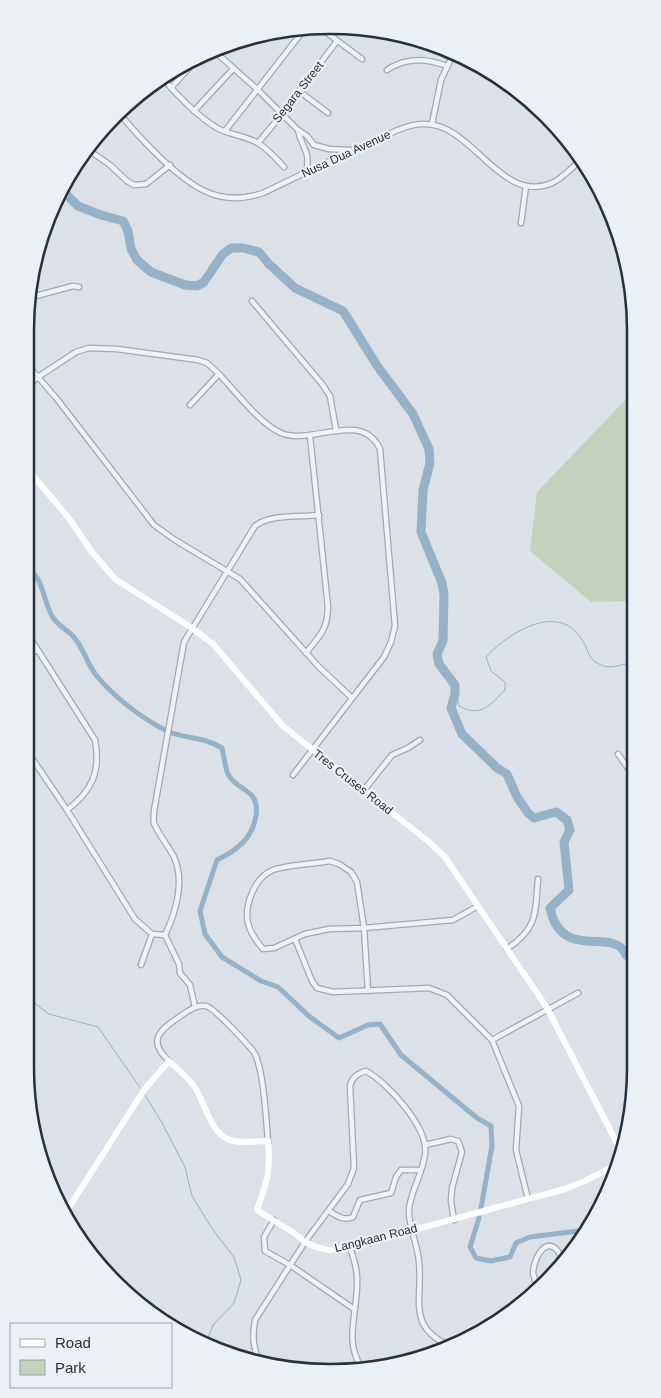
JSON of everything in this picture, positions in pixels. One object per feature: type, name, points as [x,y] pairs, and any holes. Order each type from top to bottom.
[{"type":"main road","name":"Tres Cruses Road","points":[[34,477],[68,517],[92,552],[115,579],[192,628],[213,644],[283,726],[429,842],[445,857],[547,1008],[617,1143]]},
{"type":"main road","points":[[69,1207],[116,1133],[137,1104],[144,1090],[169,1061],[195,1089],[212,1124],[223,1136],[233,1141],[268,1141]]},
{"type":"main road","name":"Langkaan Road","points":[[268,1141],[270,1162],[267,1182],[257,1210],[305,1242],[329,1250],[350,1247],[528,1199],[578,1184],[610,1168]]},
{"type":"street","points":[[328,34],[362,59]]},
{"type":"street","points":[[224,130],[258,90],[300,35]]},
{"type":"street","name":"Segara Street","points":[[258,143],[337,41]]},
{"type":"street","points":[[219,55],[258,90],[298,130],[307,136],[314,145],[329,149],[351,150]]},
{"type":"street","points":[[432,124],[438,93],[451,59]]},
{"type":"street","points":[[387,70],[407,60],[434,61],[447,66]]},
{"type":"street","points":[[194,111],[233,69]]},
{"type":"street","points":[[171,88],[185,72]]},
{"type":"street","points":[[167,83],[194,111],[210,123],[258,143],[269,151],[284,167]]},
{"type":"street","points":[[299,91],[328,113]]},
{"type":"street","name":"Nusa Dua Avenue","points":[[124,118],[143,141],[187,180],[206,192],[236,198],[264,193],[351,150],[410,125],[432,124],[446,129],[459,137],[509,180],[526,186]]},
{"type":"street","points":[[298,130],[300,141],[308,156],[306,173]]},
{"type":"street","points":[[307,151],[314,145]]},
{"type":"street","points":[[93,154],[110,165],[126,181],[134,185],[146,184],[170,165]]},
{"type":"street","points":[[521,223],[526,186],[537,187],[552,183],[576,165]]},
{"type":"street","points":[[36,294],[73,286],[79,287]]},
{"type":"street","points":[[252,301],[330,396],[336,430]]},
{"type":"street","points":[[34,380],[76,352],[88,348],[112,349],[198,360],[207,363],[220,374],[273,429],[283,434],[310,436],[336,430],[364,432],[376,440],[380,449],[395,626],[391,642],[384,657],[292,775]]},
{"type":"street","points":[[34,372],[57,399],[154,525],[175,540],[228,570],[240,579],[306,653],[352,698]]},
{"type":"street","points":[[190,405],[220,374]]},
{"type":"street","points":[[306,653],[324,630],[328,607],[310,436]]},
{"type":"street","points":[[195,1007],[190,985],[180,973],[179,964],[166,935],[175,909],[180,872],[154,823],[154,812],[184,642],[250,532],[262,520],[319,515]]},
{"type":"street","points":[[34,644],[95,740],[98,753],[91,786],[78,802],[68,810]]},
{"type":"street","points":[[34,652],[38,650]]},
{"type":"street","points":[[364,790],[392,755],[420,740]]},
{"type":"street","points":[[618,754],[627,767]]},
{"type":"street","points":[[34,761],[68,810],[135,919],[152,934],[166,935]]},
{"type":"street","points":[[368,991],[364,928],[358,882],[351,872],[339,864],[330,861],[273,870],[262,876],[257,883],[247,908],[248,923],[256,941],[263,949],[274,948],[305,934],[329,929],[364,928],[453,920],[478,906]]},
{"type":"street","points":[[507,949],[522,939],[532,924],[536,906],[538,879]]},
{"type":"street","points":[[142,965],[152,934]]},
{"type":"street","points":[[295,938],[317,988],[333,992],[429,988],[447,995],[492,1040],[519,1106],[516,1150],[528,1199]]},
{"type":"street","points":[[492,1040],[547,1008],[578,993]]},
{"type":"street","points":[[169,1061],[159,1050],[159,1035],[162,1029],[195,1007],[204,1005],[212,1007],[242,1037],[254,1054],[261,1079],[268,1141]]},
{"type":"street","points":[[257,1355],[252,1334],[255,1320],[305,1242],[348,1184],[354,1168],[350,1086],[352,1079],[366,1071],[375,1076],[410,1112],[425,1140],[425,1154],[409,1210],[419,1262],[420,1317],[426,1330],[442,1343]]},
{"type":"street","points":[[425,1145],[451,1139],[458,1141],[462,1152],[452,1188],[454,1220]]},
{"type":"street","points":[[329,1211],[342,1219],[353,1217],[360,1200],[390,1193],[401,1170],[420,1170]]},
{"type":"street","points":[[274,1220],[264,1237],[265,1251],[290,1265],[354,1309]]},
{"type":"street","points":[[350,1247],[357,1278],[352,1343],[359,1363]]},
{"type":"street","points":[[536,1281],[533,1272],[540,1250],[545,1247],[551,1247],[556,1249],[560,1256]]},
{"type":"green space","points":[[627,398],[627,601],[591,602],[530,551],[537,492]]},
{"type":"waterway","points":[[67,195],[78,206],[123,221],[128,231],[131,249],[137,260],[151,272],[185,285],[197,286],[204,282],[223,254],[231,248],[243,248],[259,252],[295,288],[343,311],[378,367],[413,414],[429,449],[430,463],[423,490],[421,532],[442,583],[444,595],[443,641],[437,654],[439,664],[455,685],[455,694],[451,708],[462,734],[497,768],[507,774],[517,797],[528,813],[534,818],[556,812],[567,820],[570,830],[564,842],[569,890],[550,908],[556,925],[565,935],[576,940],[611,943],[620,947],[627,956]]},
{"type":"waterway","points":[[34,575],[39,582],[53,618],[76,640],[96,675],[128,706],[165,730]]},
{"type":"waterway","points":[[455,685],[459,706],[473,711],[490,705],[505,690],[505,682],[491,671],[486,657],[512,635],[534,624],[546,622],[557,622],[570,627],[581,638],[589,655],[598,664],[611,667],[627,664]]},
{"type":"waterway","points":[[172,733],[203,740],[222,748],[230,778],[253,797],[256,806],[254,824],[247,837],[237,848],[217,860],[200,911],[205,934],[222,957],[261,981],[278,987],[310,1017],[339,1038],[368,1025],[380,1024],[401,1055],[477,1118],[491,1126],[492,1146],[481,1208]]},
{"type":"waterway","points":[[34,1003],[49,1014],[98,1027],[141,1089]]},
{"type":"waterway","points":[[145,1095],[185,1167],[192,1196],[213,1230],[234,1257],[241,1280],[234,1303],[213,1325],[208,1338]]},
{"type":"waterway","points":[[479,1218],[470,1247],[476,1258],[491,1261],[510,1257],[516,1243],[530,1237],[578,1231]]}]
